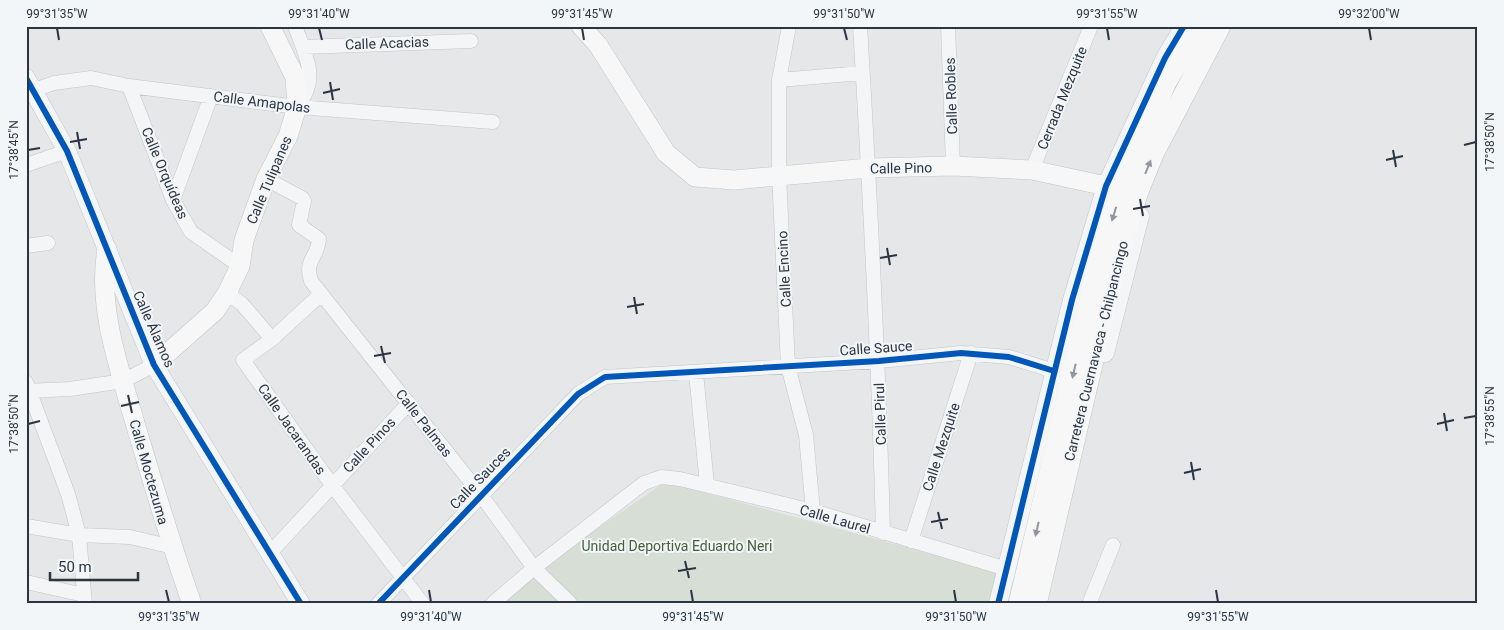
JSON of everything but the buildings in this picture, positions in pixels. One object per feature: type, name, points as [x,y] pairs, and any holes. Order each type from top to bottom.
[{"type":"main road","name":"Calle Tulipanes","points":[[154,365],[215,311],[227,293],[240,266],[244,240],[266,178],[288,136],[297,107],[295,77],[270,26]]},
{"type":"main road","name":"Calle Pino","points":[[582,26],[598,45],[666,153],[695,177],[734,180],[779,174],[870,168],[953,166],[1032,170],[1106,186]]},
{"type":"main road","name":"Carretera Cuernavaca - Chilpancingo","points":[[1019,604],[1100,260],[1128,170],[1166,82],[1199,26]]},
{"type":"main road","name":"Carretera Cuernavaca - Chilpancingo","points":[[1036,604],[1114,266],[1138,191],[1153,154],[1220,26]]},
{"type":"main road","name":"Calle Moctezuma","points":[[107,249],[103,274],[108,318],[123,381],[192,604]]},
{"type":"street","points":[[295,26],[311,70],[307,95],[297,107]]},
{"type":"street","name":"Calle Encino","points":[[789,26],[779,80],[779,174],[788,366],[806,435],[814,511]]},
{"type":"street","name":"Calle Pirul","points":[[860,26],[870,168],[879,361],[884,533]]},
{"type":"street","name":"Calle Robles","points":[[948,26],[953,166]]},
{"type":"street","name":"Cerrada Mezquite","points":[[1032,170],[1091,26]]},
{"type":"street","points":[[998,604],[1054,371],[1106,186],[1164,58],[1184,26]]},
{"type":"street","name":"Calle Acacias","points":[[303,46],[471,41]]},
{"type":"street","points":[[779,80],[862,73]]},
{"type":"street","name":"Calle Amapolas","points":[[30,84],[91,78],[129,86],[297,107],[493,122]]},
{"type":"street","name":"Calle Álamos","points":[[30,84],[67,151],[154,365],[301,604]]},
{"type":"street","name":"Calle Orquídeas","points":[[129,86],[173,200],[191,232],[240,266]]},
{"type":"street","points":[[173,200],[211,96]]},
{"type":"street","points":[[26,166],[67,151]]},
{"type":"street","name":"Calle Palmas","points":[[266,178],[302,198],[304,201],[299,225],[319,239],[307,269],[311,281],[481,495],[534,568],[570,603]]},
{"type":"street","points":[[1044,604],[1142,211],[1138,191]]},
{"type":"street","points":[[26,246],[48,243]]},
{"type":"street","points":[[227,293],[242,304],[272,339],[321,294]]},
{"type":"street","name":"Calle Jacarandas","points":[[272,339],[243,360],[332,485],[423,604]]},
{"type":"street","name":"Calle Sauce","points":[[605,377],[628,374],[696,373],[879,361],[971,353],[1009,357],[1054,371]]},
{"type":"street","name":"Calle Mezquite","points":[[911,541],[971,353]]},
{"type":"street","points":[[26,582],[84,599],[79,535],[68,494],[28,388],[70,389],[123,381],[154,365]]},
{"type":"street","points":[[696,373],[707,485]]},
{"type":"street","name":"Calle Sauces","points":[[378,604],[578,394],[591,384],[605,377]]},
{"type":"street","name":"Calle Pinos","points":[[269,554],[408,403]]},
{"type":"street","name":"Calle Laurel","points":[[534,568],[644,484],[661,477],[707,485],[814,511],[1007,569]]},
{"type":"street","points":[[26,526],[79,535],[130,538],[173,547]]},
{"type":"street","points":[[1088,604],[1113,545]]},
{"type":"street","points":[[492,604],[534,568]]},
{"type":"green space","name":"Unidad Deportiva Eduardo Neri","points":[[665,482],[1001,573],[996,604],[497,604],[543,566]]},
{"type":"cycle path","points":[[998,604],[1072,300],[1106,186],[1165,58],[1184,26]]},
{"type":"cycle path","points":[[26,78],[67,151],[154,365],[301,604]]},
{"type":"cycle path","points":[[378,604],[578,394],[605,377],[879,361],[961,353],[1009,357],[1054,371]]}]
